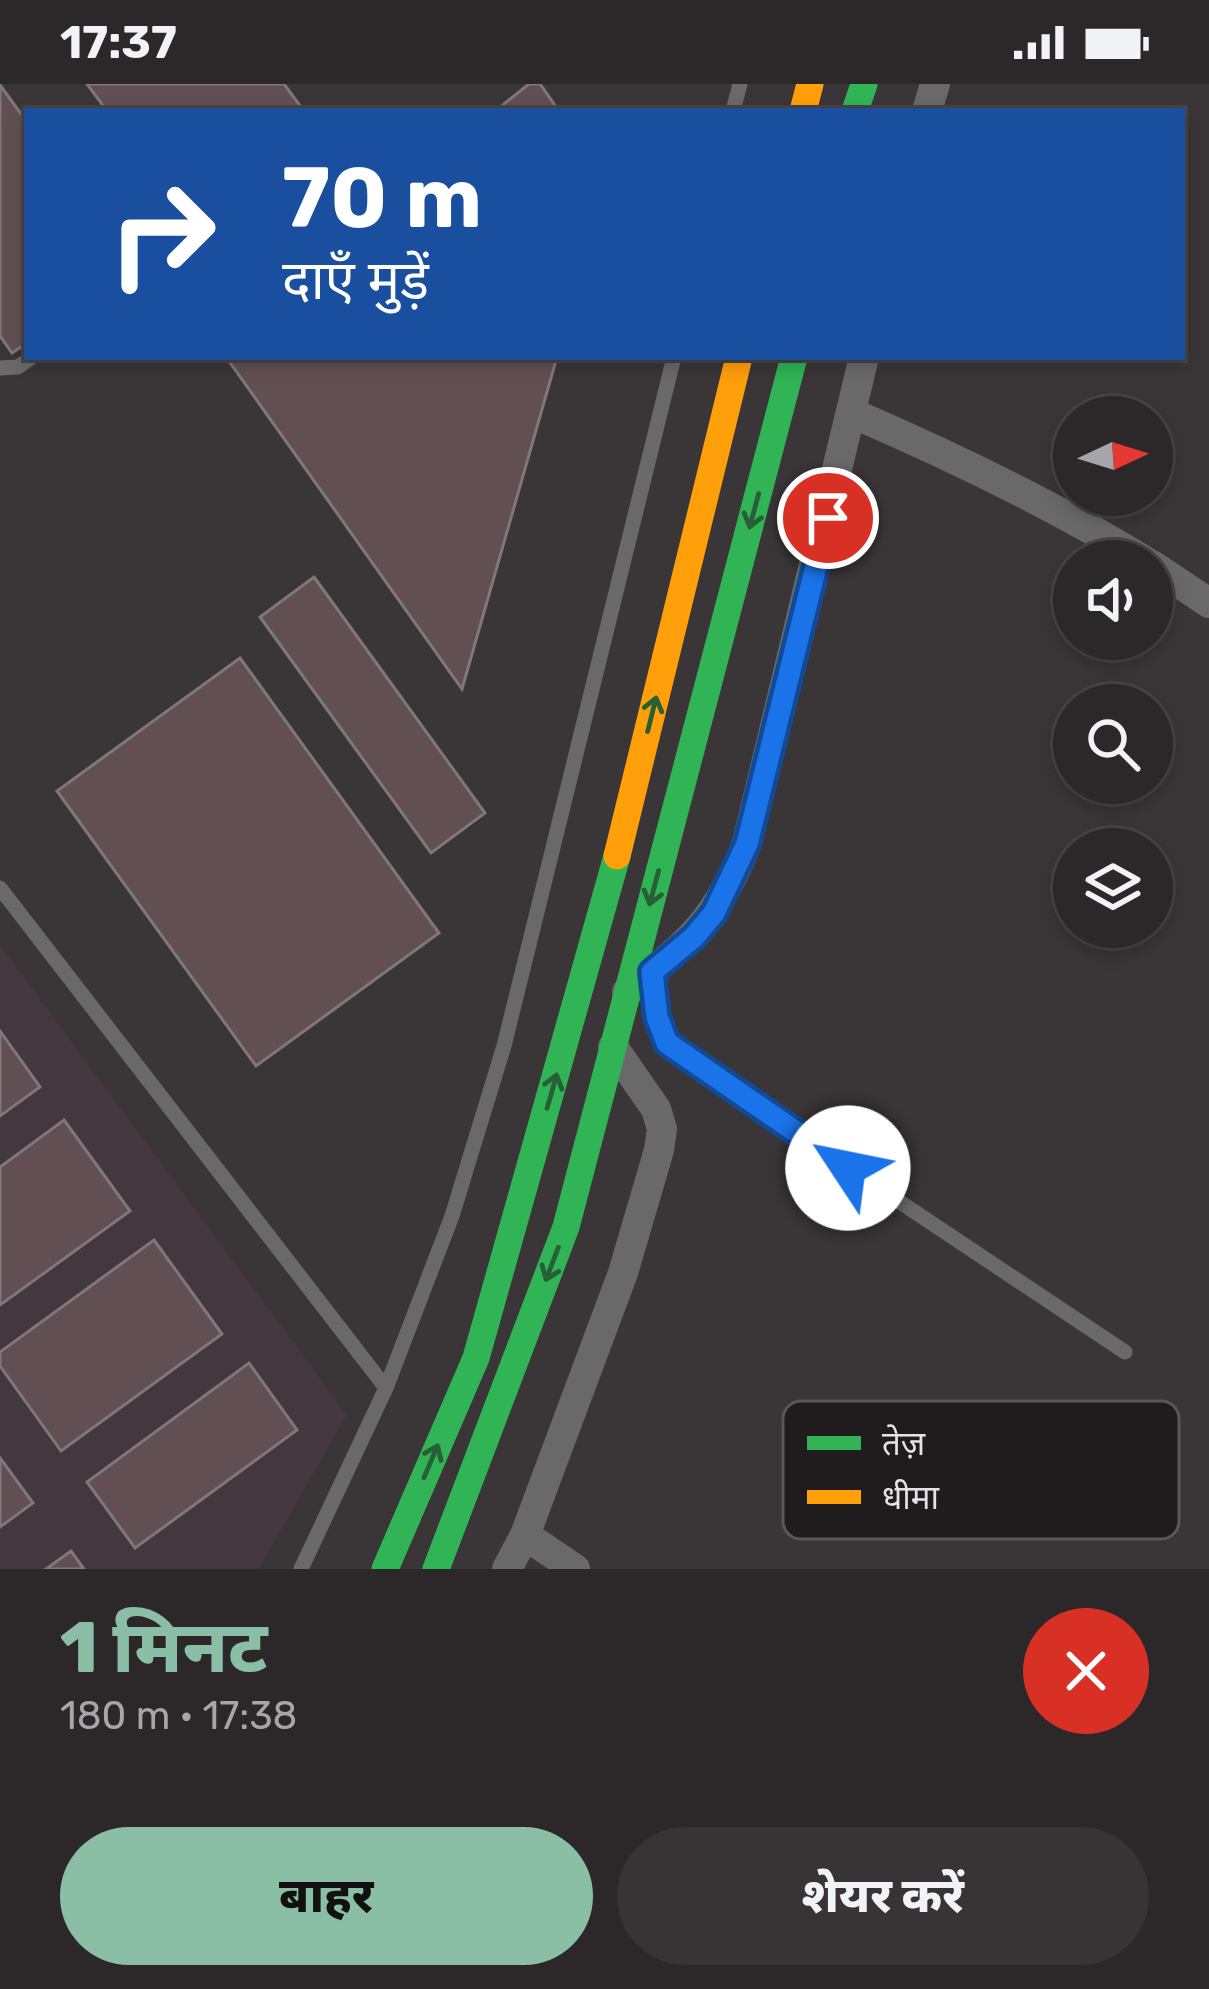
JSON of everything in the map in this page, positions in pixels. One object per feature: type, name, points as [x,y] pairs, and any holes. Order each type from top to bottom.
[{"type":"street","points":[[385,1569],[476,1358],[602,920],[739,360]]},
{"type":"street","points":[[436,1569],[566,1227],[793,360]]},
{"type":"street","points":[[627,992],[694,937],[714,913],[747,844],[863,360]]},
{"type":"street","points":[[852,412],[984,470],[1111,540]]},
{"type":"street","points":[[1173,579],[1209,603]]},
{"type":"street","points":[[507,1569],[525,1535],[623,1273],[659,1150],[662,1129],[656,1109],[613,1047]]},
{"type":"street","points":[[525,1535],[575,1569]]},
{"type":"lane","points":[[0,368],[18,367],[28,360]]},
{"type":"lane","points":[[301,1569],[386,1388],[452,1216],[504,1046],[673,360]]},
{"type":"lane","points":[[0,888],[386,1388]]},
{"type":"lane","points":[[652,972],[657,1017],[667,1043],[690,1062],[1125,1352]]},
{"type":"shaded area","points":[[0,945],[347,1415],[259,1569],[0,1569]]},
{"type":"building","points":[[87,84],[284,84],[302,108],[105,108]]},
{"type":"building","points":[[529,84],[540,84],[557,108],[499,108]]},
{"type":"building","points":[[0,85],[24,118],[24,345],[12,353],[0,336]]},
{"type":"building","points":[[228,360],[556,360],[462,689]]},
{"type":"building","points":[[314,577],[485,813],[431,853],[260,617]]},
{"type":"building","points":[[240,658],[439,933],[256,1066],[57,791]]},
{"type":"building","points":[[0,1031],[40,1087],[0,1116]]},
{"type":"building","points":[[64,1120],[130,1211],[0,1305],[0,1167]]},
{"type":"building","points":[[154,1240],[222,1334],[61,1451],[0,1366],[0,1352]]},
{"type":"building","points":[[249,1363],[297,1430],[135,1548],[87,1482]]},
{"type":"building","points":[[0,1458],[33,1503],[0,1527]]},
{"type":"building","points":[[71,1551],[84,1569],[46,1569]]},
{"type":"traffic: fast","points":[[856,108],[864,84]]},
{"type":"traffic: fast","points":[[436,1569],[566,1227],[793,360]]},
{"type":"traffic: fast","points":[[385,1569],[476,1358],[617,856]]},
{"type":"traffic: slow","points":[[804,108],[810,84]]},
{"type":"traffic: slow","points":[[617,856],[738,360]]},
{"type":"route","points":[[828,518],[747,844],[714,913],[652,972],[657,1017],[667,1043],[848,1168]]}]
